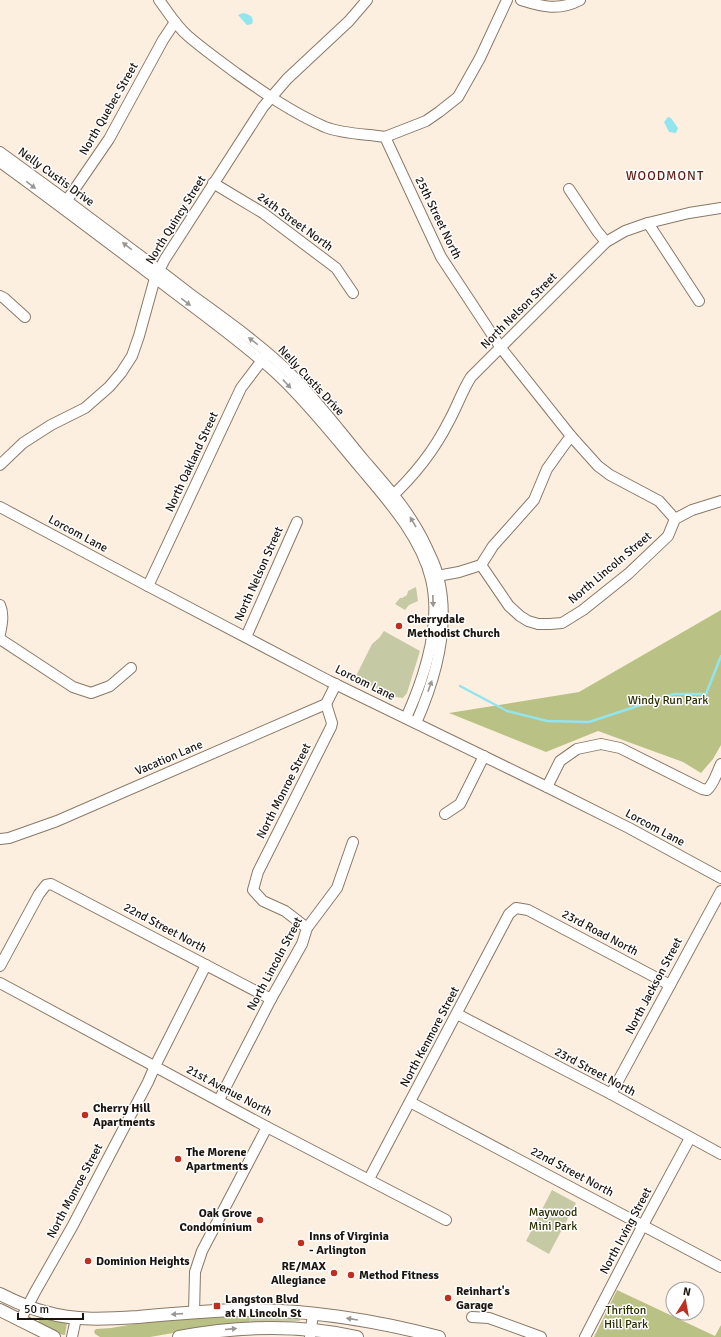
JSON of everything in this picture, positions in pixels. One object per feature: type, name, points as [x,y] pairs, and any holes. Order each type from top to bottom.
[{"type":"main road","points":[[0,1294],[45,1313],[76,1318],[118,1318],[249,1310],[313,1314],[359,1320],[439,1337]]},
{"type":"main road","points":[[0,1310],[54,1337]]},
{"type":"main road","points":[[178,1337],[245,1328],[276,1327],[310,1333],[357,1337]]},
{"type":"street","points":[[159,0],[175,22],[187,35],[214,57],[287,107],[325,127],[342,132],[385,137],[426,121],[458,98],[480,58],[507,0]]},
{"type":"street","name":"North Quincy Street","points":[[0,465],[24,443],[51,425],[85,408],[109,387],[122,372],[132,356],[157,274],[168,253],[258,114],[271,97],[292,75],[349,22],[367,0]]},
{"type":"street","points":[[521,0],[538,5],[562,7],[580,0]]},
{"type":"street","name":"North Quebec Street","points":[[64,204],[110,139],[163,40],[175,22]]},
{"type":"street","name":"25th Street North","points":[[385,137],[441,257],[500,348],[571,436],[598,466],[610,475],[659,501],[675,519]]},
{"type":"street","name":"Nelly Custis Drive","points":[[0,152],[64,204],[265,357],[280,377],[308,406],[390,498],[434,576],[442,602],[442,632],[433,679],[416,723]]},
{"type":"street","name":"Nelly Custis Drive","points":[[0,162],[64,204]]},
{"type":"street","name":"24th Street North","points":[[213,183],[264,213],[336,268],[353,293]]},
{"type":"street","points":[[569,189],[606,242]]},
{"type":"street","name":"North Nelson Street","points":[[390,498],[405,484],[430,453],[446,426],[463,389],[471,377],[606,242],[625,231],[648,224],[689,213],[721,208]]},
{"type":"street","points":[[648,224],[699,301]]},
{"type":"street","points":[[0,296],[25,317]]},
{"type":"street","name":"North Oakland Street","points":[[148,586],[241,388],[265,357]]},
{"type":"street","points":[[434,576],[459,572],[481,565],[493,546],[534,500],[547,469],[571,436]]},
{"type":"street","points":[[675,519],[692,510],[721,501]]},
{"type":"street","name":"Lorcom Lane","points":[[0,507],[336,684],[629,828],[721,878]]},
{"type":"street","name":"North Lincoln Street","points":[[481,565],[509,606],[520,616],[528,621],[538,624],[562,623],[583,610],[628,574],[668,536],[675,519]]},
{"type":"street","name":"North Nelson Street","points":[[246,637],[296,522]]},
{"type":"street","name":"Nelly Custis Drive","points":[[406,718],[417,692],[431,644],[434,623],[434,576]]},
{"type":"street","points":[[0,605],[2,609],[2,623],[0,634]]},
{"type":"street","points":[[0,639],[73,687],[91,693],[110,686],[131,668]]},
{"type":"street","points":[[326,704],[336,684]]},
{"type":"street","name":"Vacation Lane","points":[[0,839],[9,838],[57,821],[326,704]]},
{"type":"street","name":"North Monroe Street","points":[[307,928],[286,911],[263,900],[253,890],[258,872],[331,726],[332,723],[326,704]]},
{"type":"street","points":[[547,787],[560,761],[576,749],[601,744],[620,748],[702,789],[707,790],[712,786],[715,775],[721,764]]},
{"type":"street","points":[[445,814],[460,804],[484,756]]},
{"type":"street","name":"North Lincoln Street","points":[[219,1100],[271,999],[302,944],[307,928],[337,888],[354,842]]},
{"type":"street","name":"22nd Street North","points":[[0,966],[39,894],[46,885],[51,884],[271,999]]},
{"type":"street","name":"North Jackson Street","points":[[611,1094],[721,891]]},
{"type":"street","name":"23rd Road North","points":[[516,908],[528,910],[670,985]]},
{"type":"street","name":"North Kenmore Street","points":[[369,1179],[509,914],[516,908]]},
{"type":"street","name":"North Monroe Street","points":[[20,1321],[148,1082],[206,965]]},
{"type":"street","name":"21st Avenue North","points":[[0,983],[146,1060],[268,1127],[446,1220]]},
{"type":"street","name":"23rd Street North","points":[[457,1014],[611,1094],[721,1154]]},
{"type":"street","name":"22nd Street North","points":[[410,1102],[721,1267]]},
{"type":"street","points":[[194,1313],[194,1272],[202,1251],[268,1127]]},
{"type":"street","name":"North Irving Street","points":[[585,1337],[690,1138]]},
{"type":"street","points":[[310,1333],[313,1314]]},
{"type":"street","points":[[472,1317],[489,1318],[541,1337]]},
{"type":"street","points":[[72,1337],[76,1318]]},
{"type":"green space","points":[[416,587],[418,601],[409,605],[405,610],[395,604],[400,598],[407,595],[408,591]]},
{"type":"green space","name":"Windy Run Park","points":[[721,610],[721,745],[713,759],[701,773],[683,762],[598,731],[546,752],[449,713],[579,692]]},
{"type":"green space","points":[[384,631],[420,651],[407,693],[403,698],[396,697],[384,690],[382,691],[355,678],[372,644]]},
{"type":"green space","name":"Maywood Mini Park","points":[[552,1190],[576,1203],[549,1254],[526,1241]]},
{"type":"green space","name":"Thrifton Hill Park","points":[[617,1290],[665,1313],[665,1321],[683,1321],[715,1336],[721,1325],[721,1337],[594,1337]]},
{"type":"green space","points":[[248,1316],[298,1318],[301,1320],[249,1323],[250,1319]]},
{"type":"green space","points":[[248,1316],[250,1318],[249,1323],[208,1327],[150,1337],[100,1337],[95,1334],[94,1331],[96,1329],[146,1322]]},
{"type":"green space","points":[[44,1318],[67,1323],[65,1335],[50,1331],[40,1325],[38,1322],[40,1319]]},
{"type":"water","points":[[243,13],[251,16],[253,19],[252,24],[247,25],[238,15]]},
{"type":"water","points":[[668,117],[671,118],[678,128],[676,133],[669,132],[664,122]]},
{"type":"waterway","points":[[460,686],[507,711],[547,721],[589,722],[674,694],[706,694],[721,656]]},
{"type":"place","name":"Cherrydale Methodist Church","points":[[399,626]]},
{"type":"place","name":"Cherry Hill Apartments","points":[[85,1115]]},
{"type":"place","name":"The Morene Apartments","points":[[178,1159]]},
{"type":"place","name":"Oak Grove Condominium","points":[[260,1220]]},
{"type":"place","name":"Inns of Virginia - Arlington","points":[[301,1243]]},
{"type":"place","name":"Dominion Heights","points":[[88,1261]]},
{"type":"place","name":"RE/MAX Allegiance","points":[[334,1273]]},
{"type":"place","name":"Method Fitness","points":[[351,1275]]},
{"type":"place","name":"Reinhart's Garage","points":[[448,1298]]},
{"type":"place","name":"Langston Blvd at N Lincoln St","points":[[217,1306]]},
{"type":"district","name":"WOODMONT","points":[[665,176]]}]
